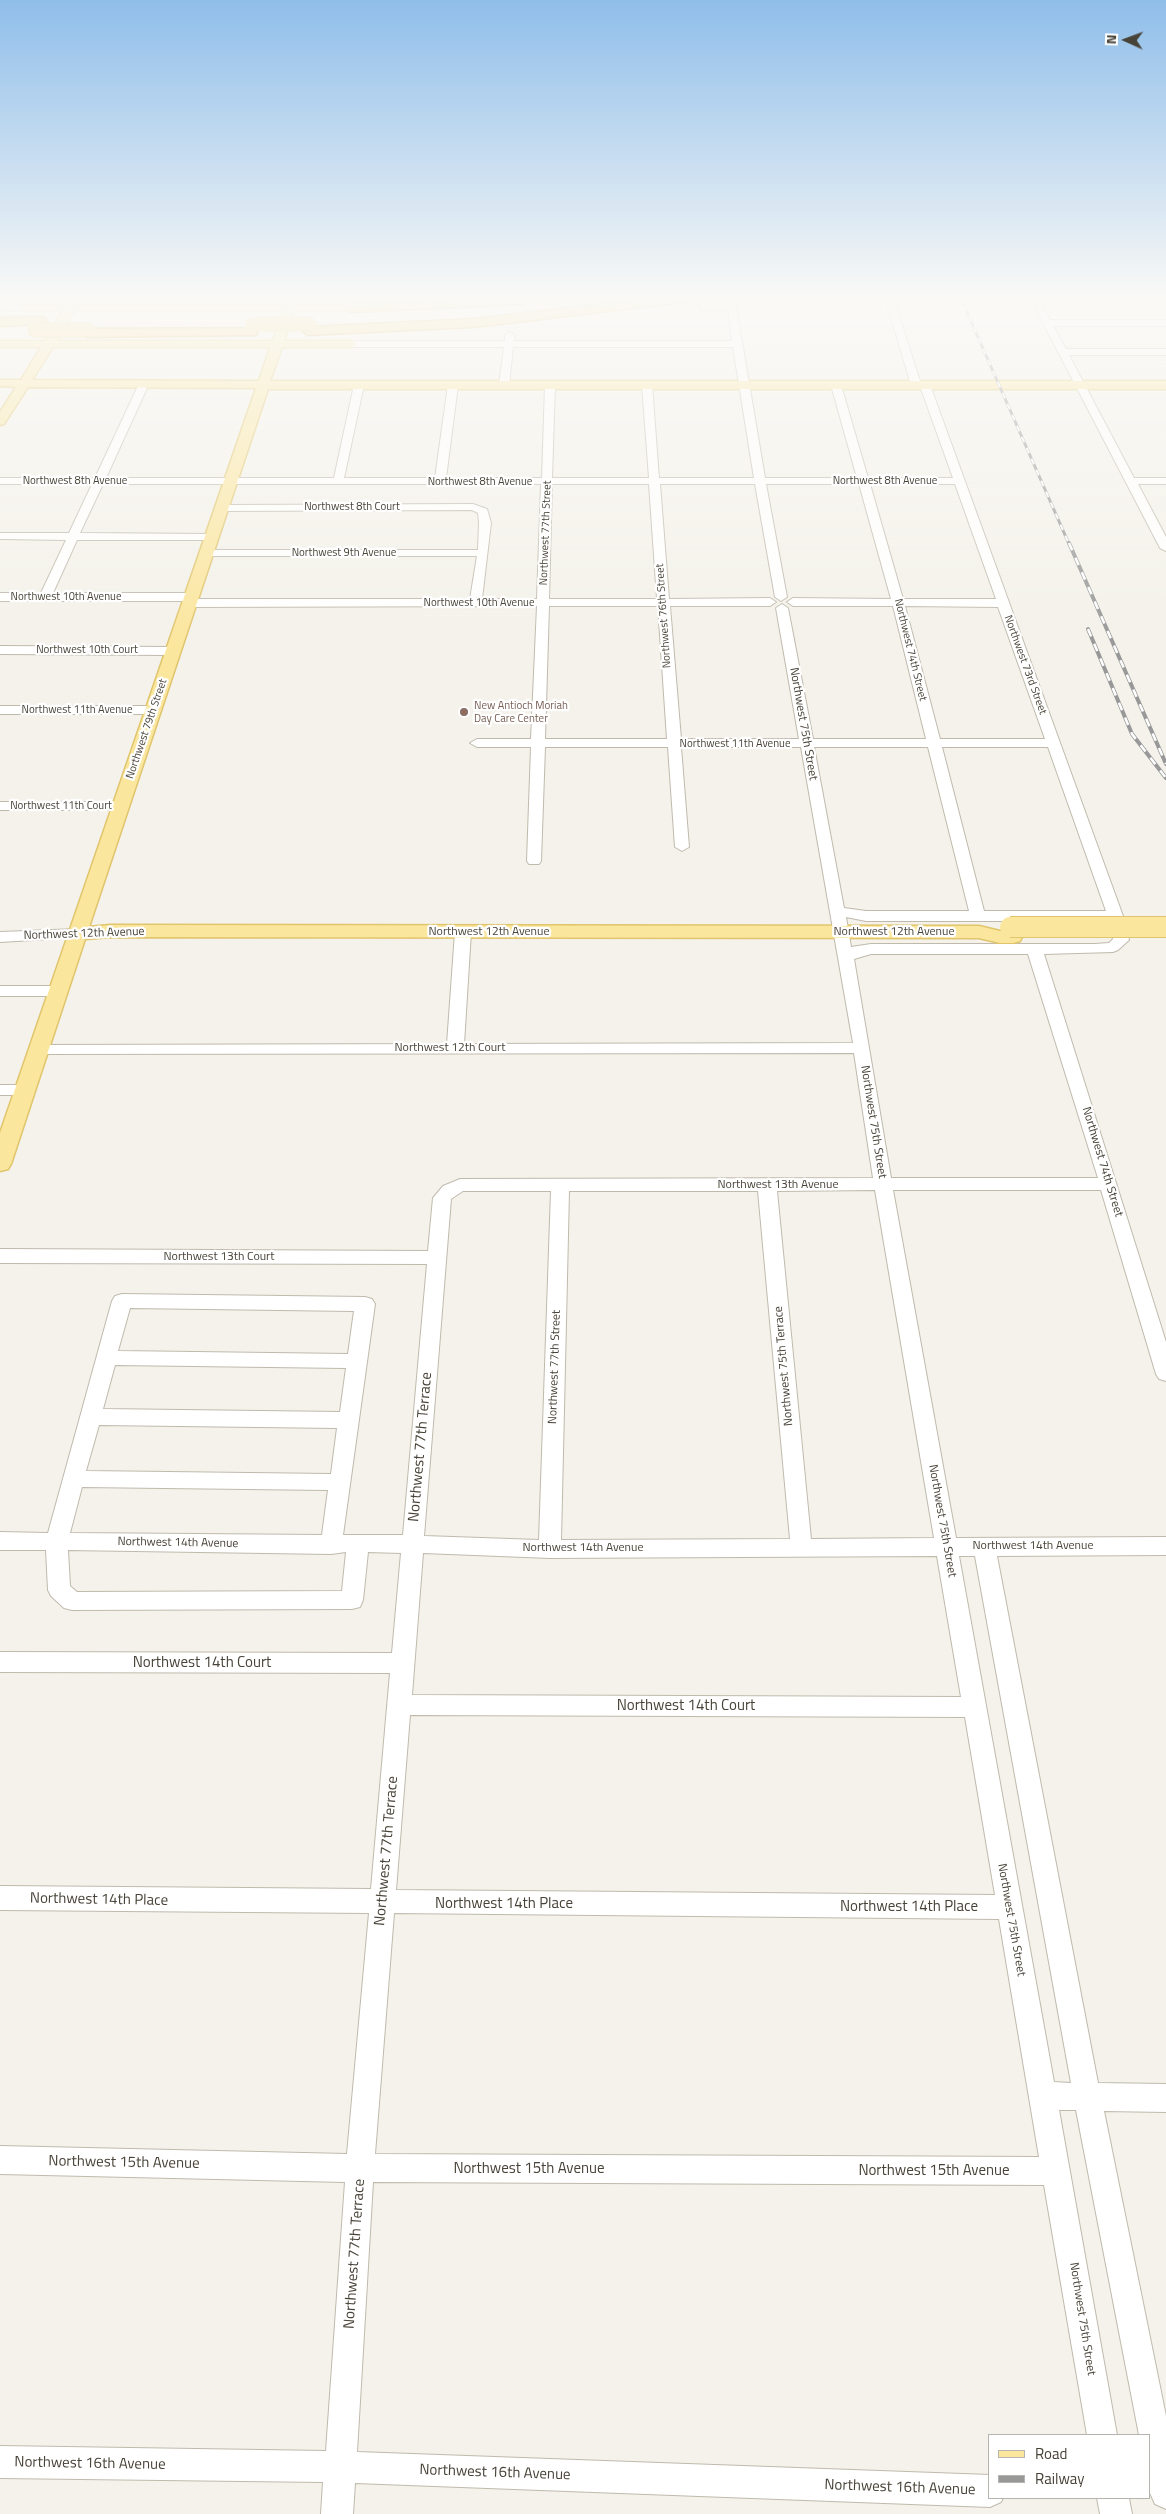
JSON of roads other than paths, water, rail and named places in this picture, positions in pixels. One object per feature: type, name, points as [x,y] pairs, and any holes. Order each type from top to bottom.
[{"type":"main road","name":"Northwest 79th Street","points":[[0,1164],[254,411]]},
{"type":"main road","name":"Northwest 12th Avenue","points":[[78,934],[110,931],[840,932],[978,924],[1000,937],[1011,932],[1166,927]]},
{"type":"main road","name":"Northwest 12th Avenue","points":[[1011,932],[1166,938]]},
{"type":"street","points":[[45,597],[131,411]]},
{"type":"street","points":[[338,482],[353,411]]},
{"type":"street","points":[[440,482],[449,411]]},
{"type":"street","name":"Northwest 77th Street","points":[[534,861],[549,411]]},
{"type":"street","name":"Northwest 76th Street","points":[[649,411],[682,847]]},
{"type":"street","name":"Northwest 75th Street","points":[[748,411],[844,958],[862,1048],[883,1184],[1102,2434]]},
{"type":"street","name":"Northwest 74th Street","points":[[843,411],[898,602],[978,924]]},
{"type":"street","name":"Northwest 73rd Street","points":[[932,411],[960,481],[1122,936],[1118,944]]},
{"type":"street","points":[[1094,411],[1166,548]]},
{"type":"street","name":"Northwest 8th Avenue","points":[[0,480],[338,482],[960,481]]},
{"type":"street","points":[[1131,481],[1166,481]]},
{"type":"street","name":"Northwest 8th Court","points":[[222,508],[473,507],[483,511]]},
{"type":"street","points":[[475,603],[483,553],[485,524],[483,511]]},
{"type":"street","points":[[0,536],[212,537]]},
{"type":"street","name":"Northwest 9th Avenue","points":[[206,553],[483,553]]},
{"type":"street","name":"Northwest 10th Avenue","points":[[0,597],[475,603],[1002,602]]},
{"type":"street","name":"Northwest 10th Court","points":[[0,650],[173,651]]},
{"type":"street","name":"Northwest 11th Avenue","points":[[0,710],[153,710]]},
{"type":"street","name":"Northwest 11th Avenue","points":[[478,743],[1053,743]]},
{"type":"street","name":"Northwest 11th Court","points":[[0,806],[122,806]]},
{"type":"street","name":"Northwest 12th Avenue","points":[[836,911],[866,916],[978,924],[1115,916]]},
{"type":"street","points":[[455,1048],[463,932]]},
{"type":"street","name":"Northwest 12th Avenue","points":[[0,937],[78,934]]},
{"type":"street","name":"Northwest 12th Avenue","points":[[844,958],[856,951],[871,949],[1035,950],[1104,948],[1118,944]]},
{"type":"street","name":"Northwest 74th Street","points":[[1035,950],[1166,1374]]},
{"type":"street","points":[[0,991],[58,991]]},
{"type":"street","name":"Northwest 12th Court","points":[[39,1050],[862,1048]]},
{"type":"street","points":[[0,1090],[25,1090]]},
{"type":"street","name":"Northwest 13th Avenue","points":[[449,1190],[460,1186],[1108,1184]]},
{"type":"street","name":"Northwest 75th Terrace","points":[[767,1185],[801,1546]]},
{"type":"street","name":"Northwest 77th Street","points":[[550,1549],[560,1186]]},
{"type":"street","name":"Northwest 77th Terrace","points":[[336,2514],[341,2467],[360,2168],[398,1705],[404,1663],[412,1544],[442,1198],[449,1190]]},
{"type":"street","name":"Northwest 13th Court","points":[[0,1256],[437,1258]]},
{"type":"street","points":[[331,1545],[365,1304],[122,1301],[57,1541],[59,1590],[72,1601],[352,1600],[358,1544]]},
{"type":"street","points":[[106,1358],[357,1360]]},
{"type":"street","points":[[91,1417],[348,1420]]},
{"type":"street","points":[[74,1479],[340,1482]]},
{"type":"street","name":"Northwest 14th Avenue","points":[[0,1542],[412,1544],[550,1549],[946,1545],[1166,1546]]},
{"type":"street","points":[[984,1546],[1087,2097],[1159,2425],[1166,2493]]},
{"type":"street","name":"Northwest 14th Court","points":[[0,1662],[404,1663]]},
{"type":"street","name":"Northwest 14th Court","points":[[398,1705],[974,1707]]},
{"type":"street","name":"Northwest 14th Place","points":[[0,1898],[382,1903],[1009,1907]]},
{"type":"street","points":[[1044,2096],[1166,2098]]},
{"type":"street","name":"Northwest 15th Avenue","points":[[0,2160],[360,2168],[1057,2171]]},
{"type":"street","name":"Northwest 16th Avenue","points":[[0,2462],[341,2467],[988,2491]]},
{"type":"street","points":[[1113,2499],[1116,2514]]},
{"type":"railway","points":[[1011,411],[1069,544]]},
{"type":"railway","points":[[1069,543],[1166,764]]},
{"type":"railway","points":[[1088,629],[1132,734],[1166,778]]},
{"type":"place","name":"New Antioch Moriah Day Care Center","points":[[464,712]]}]
